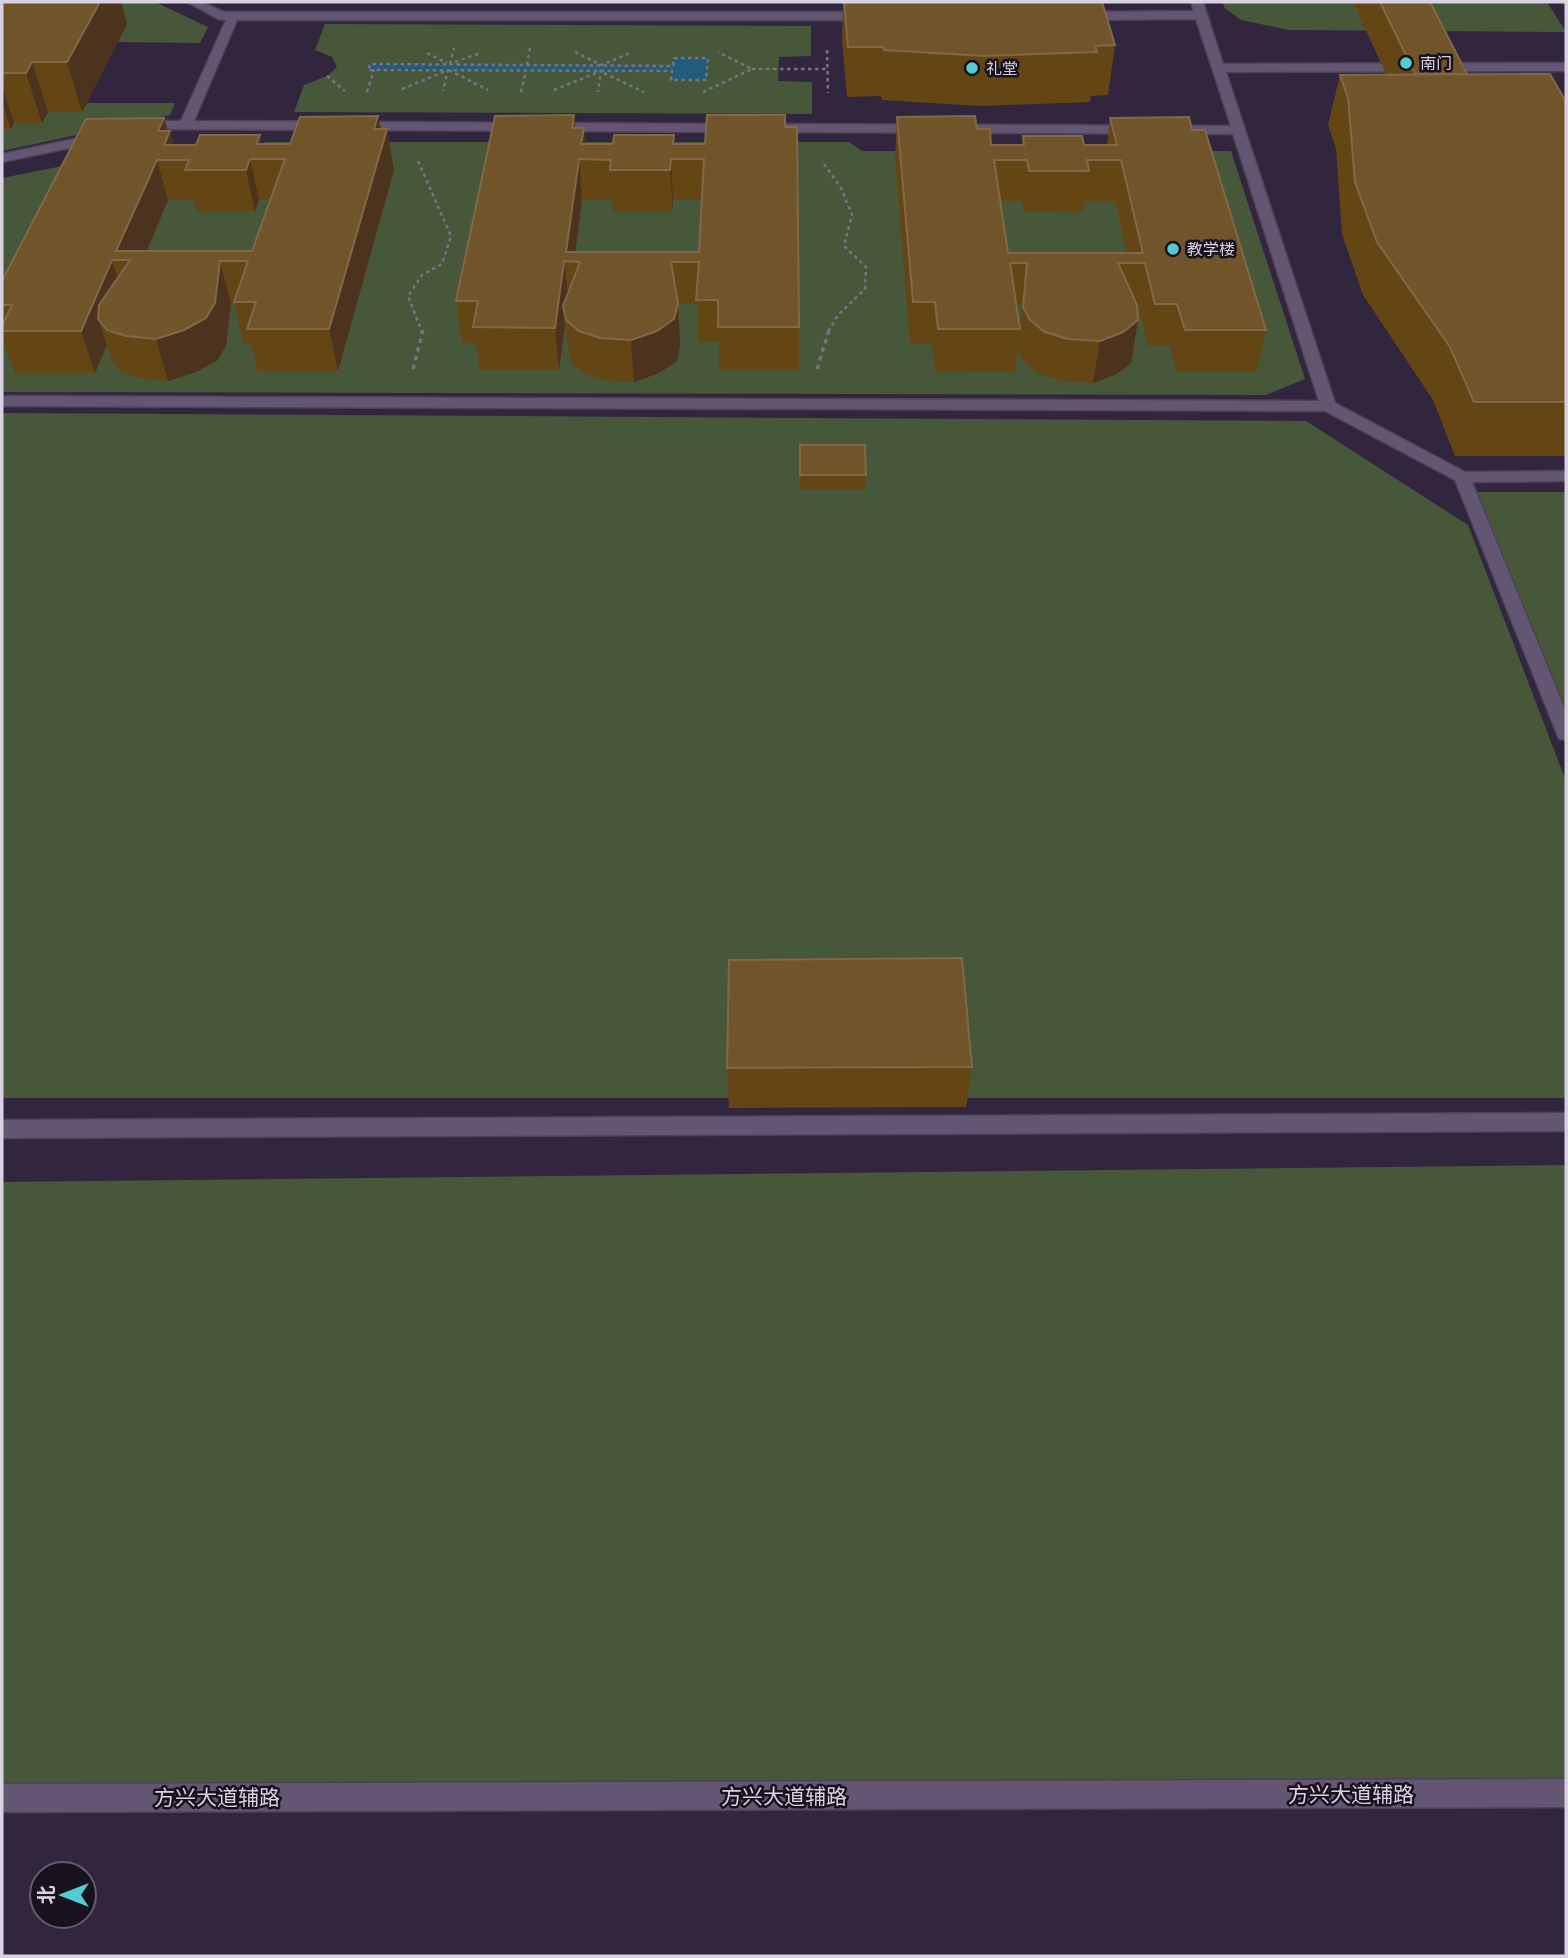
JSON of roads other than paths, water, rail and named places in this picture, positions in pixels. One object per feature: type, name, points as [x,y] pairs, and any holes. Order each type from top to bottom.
[{"type":"street","points":[[192,2],[222,16],[879,16]]},
{"type":"street","points":[[1067,16],[1199,9],[1328,406]]},
{"type":"street","points":[[186,125],[233,16]]},
{"type":"street","points":[[1217,68],[1566,67]]},
{"type":"street","points":[[2,158],[164,125],[1237,130]]},
{"type":"street","points":[[2,401],[1328,406],[1462,477],[1566,476]]},
{"type":"street","points":[[1462,477],[1566,734]]},
{"type":"street","points":[[2,1129],[1566,1122]]},
{"type":"street","name":"方兴大道辅路","points":[[2,1798],[1566,1793]]},
{"type":"water","points":[[674,58],[708,58],[706,80],[671,80],[671,71],[368,70],[370,64],[673,66]]},
{"type":"place","name":"南门","points":[[1406,63]]},
{"type":"place","name":"礼堂","points":[[972,68]]},
{"type":"place","name":"教学楼","points":[[1173,249]]}]
